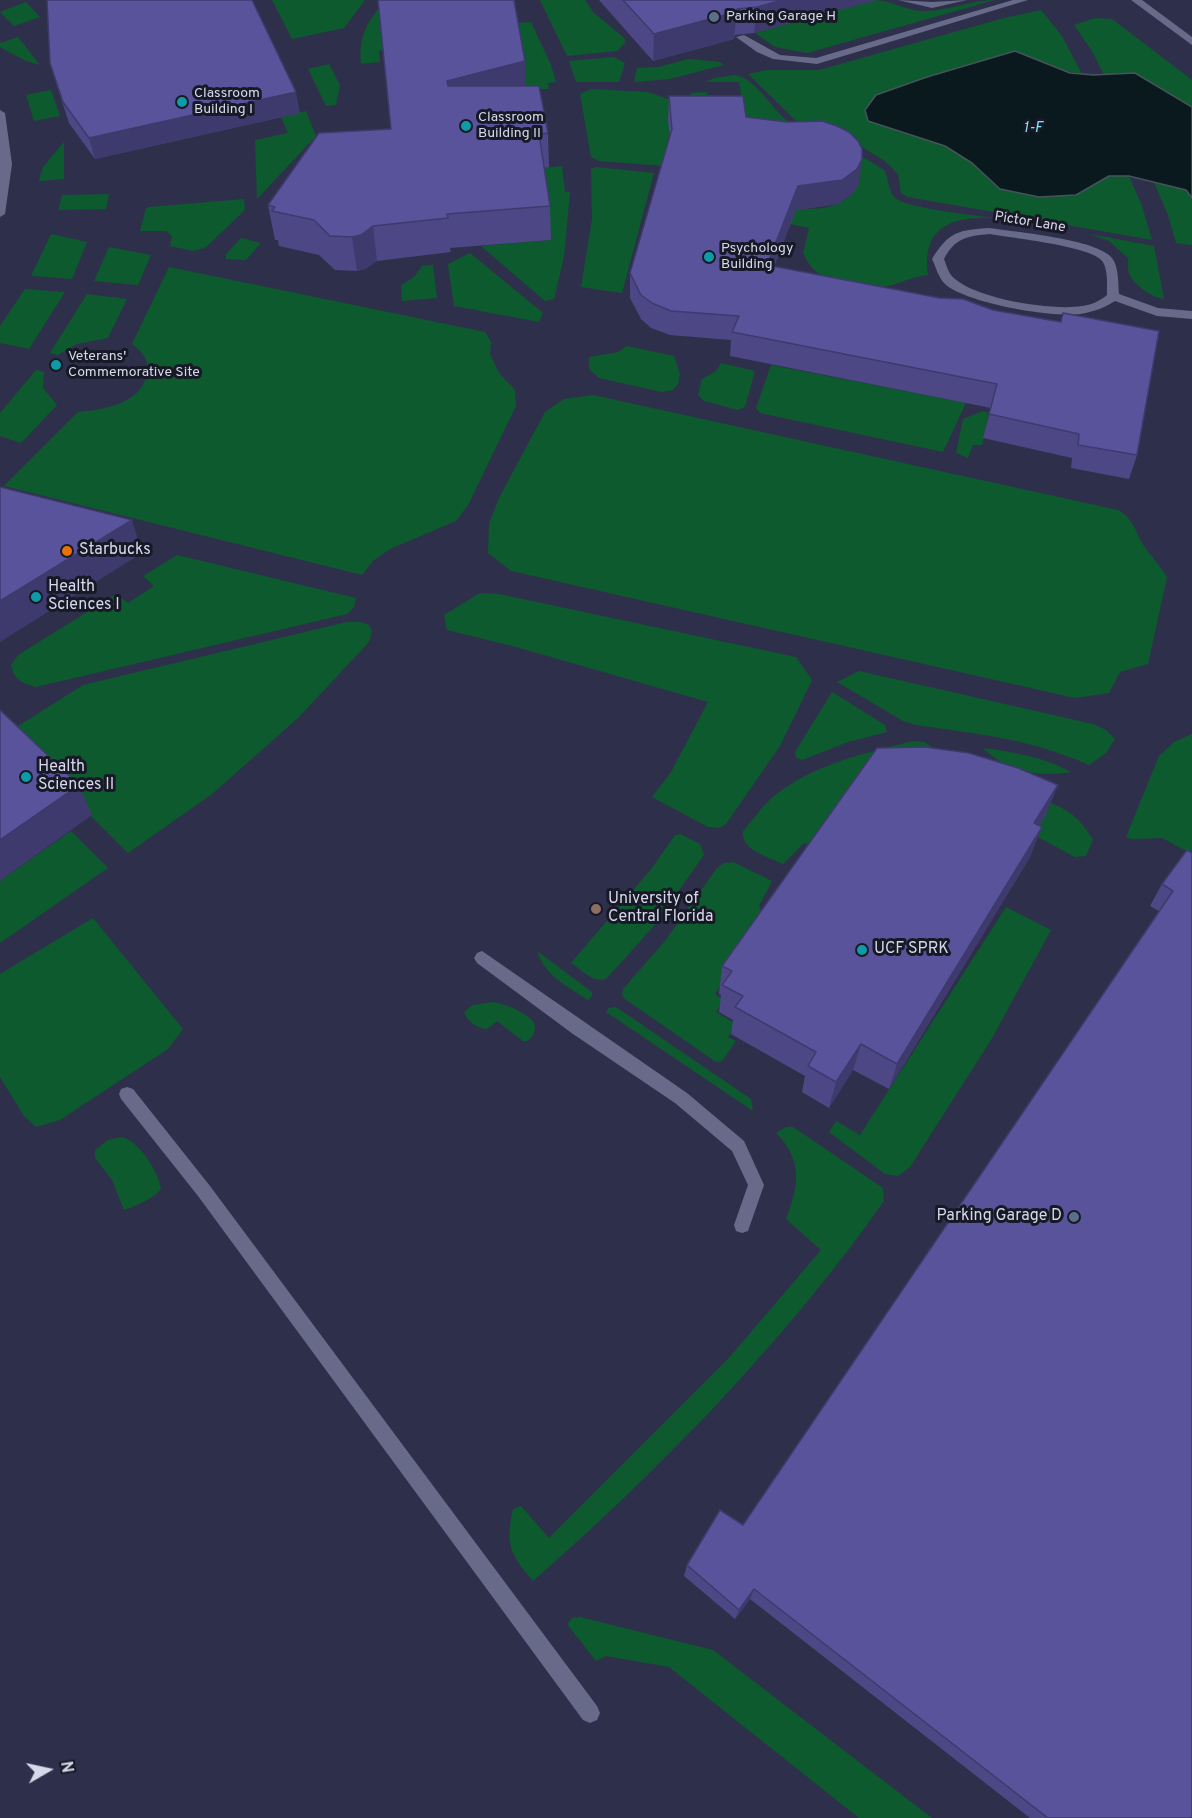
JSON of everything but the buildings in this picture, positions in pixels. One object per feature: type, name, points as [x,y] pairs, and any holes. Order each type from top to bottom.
[{"type":"street","points":[[903,0],[932,5],[962,0]]},
{"type":"street","points":[[741,37],[767,56],[795,61],[817,61],[1023,0]]},
{"type":"street","points":[[1136,0],[1192,42]]},
{"type":"street","points":[[0,113],[7,164],[0,214]]},
{"type":"street","name":"Pictor Lane","points":[[990,231],[1092,248],[1106,258],[1111,272],[1113,296],[1103,305],[1072,311],[1002,302],[969,293],[948,280],[938,259],[946,243],[956,235],[990,231]]},
{"type":"street","points":[[1113,296],[1157,312],[1192,315]]},
{"type":"street","points":[[482,958],[579,1029],[681,1098],[738,1146],[756,1185],[742,1225]]},
{"type":"street","points":[[127,1094],[204,1191],[590,1713]]},
{"type":"green space","points":[[272,0],[365,0],[344,28],[292,39]]},
{"type":"green space","points":[[540,0],[585,0],[594,13],[626,42],[617,51],[567,56]]},
{"type":"green space","points":[[875,0],[909,9],[931,11],[995,0],[807,53],[775,47],[755,33]]},
{"type":"green space","points":[[26,2],[40,17],[14,26],[0,12]]},
{"type":"green space","points":[[379,8],[383,50],[379,51],[380,62],[361,64],[364,34]]},
{"type":"green space","points":[[1041,10],[1062,36],[1082,74],[1057,69],[1015,51],[876,95],[868,121],[945,146],[972,163],[1000,189],[1039,197],[1076,195],[1109,176],[1129,176],[1142,206],[1152,240],[908,197],[901,193],[898,174],[885,161],[854,142],[795,120],[748,74],[766,70],[819,70],[1004,18]]},
{"type":"green space","points":[[1095,18],[1112,19],[1192,80],[1192,107],[1135,73],[1104,75],[1092,51],[1074,25]]},
{"type":"green space","points":[[531,22],[551,65],[556,82],[548,83],[549,89],[525,89],[513,23]]},
{"type":"green space","points":[[18,37],[40,65],[26,61],[0,47],[0,43]]},
{"type":"green space","points":[[614,57],[625,63],[619,82],[576,82],[569,61]]},
{"type":"green space","points":[[689,59],[720,62],[724,65],[670,79],[634,82],[637,68],[658,67]]},
{"type":"green space","points":[[329,64],[340,85],[336,105],[326,106],[308,69]]},
{"type":"green space","points":[[735,75],[751,83],[792,124],[874,163],[885,171],[892,194],[901,201],[928,208],[1004,219],[972,218],[947,225],[930,243],[927,257],[928,275],[877,287],[842,283],[826,278],[813,269],[803,253],[809,228],[790,224],[796,208],[827,207],[853,193],[698,120],[690,93],[707,92],[708,103],[742,102],[739,82],[706,82],[714,78]]},
{"type":"green space","points":[[591,89],[648,92],[671,100],[668,148],[664,166],[599,161],[591,157],[580,94]]},
{"type":"green space","points":[[51,90],[60,116],[34,121],[26,95]]},
{"type":"green space","points":[[306,111],[316,136],[257,199],[255,140],[288,133],[281,117]]},
{"type":"green space","points":[[64,142],[64,179],[40,181],[43,167]]},
{"type":"green space","points":[[562,166],[565,192],[570,192],[564,257],[554,299],[545,301],[481,246],[551,240],[540,168]]},
{"type":"green space","points":[[596,167],[654,173],[622,293],[581,287],[592,219],[591,169]]},
{"type":"green space","points":[[1153,180],[1186,190],[1192,198],[1192,245],[1176,243],[1168,215]]},
{"type":"green space","points":[[109,194],[106,209],[58,210],[62,195]]},
{"type":"green space","points":[[244,199],[245,210],[205,248],[193,251],[170,246],[172,236],[166,231],[140,231],[146,208],[149,207]]},
{"type":"green space","points":[[51,234],[87,242],[72,279],[31,276]]},
{"type":"green space","points":[[1090,234],[1154,246],[1164,299],[1149,293],[1135,282],[1128,271],[1128,258],[1109,241]]},
{"type":"green space","points":[[241,238],[261,243],[246,260],[226,259],[226,254]]},
{"type":"green space","points":[[109,247],[151,255],[138,285],[94,281]]},
{"type":"green space","points":[[470,253],[543,313],[539,322],[454,306],[448,264]]},
{"type":"green space","points":[[433,265],[437,298],[402,301],[401,285],[414,277],[422,266]]},
{"type":"green space","points":[[169,267],[485,332],[491,342],[490,354],[499,373],[515,390],[516,406],[468,505],[456,521],[390,549],[373,561],[362,575],[4,486],[78,412],[119,404],[137,393],[143,385],[148,370],[142,354],[132,344]]},
{"type":"green space","points":[[25,289],[65,292],[29,349],[0,343],[0,326]]},
{"type":"green space","points":[[87,294],[127,299],[108,338],[77,344],[58,355],[50,353]]},
{"type":"green space","points":[[627,346],[674,356],[680,374],[678,384],[673,390],[662,392],[599,378],[589,369],[589,357],[618,352]]},
{"type":"green space","points":[[721,363],[755,371],[745,407],[738,410],[704,401],[698,395],[702,379],[716,371]]},
{"type":"green space","points":[[771,365],[966,403],[943,452],[760,413],[756,408]]},
{"type":"green space","points":[[36,370],[44,372],[43,388],[57,405],[21,443],[0,436],[0,413]]},
{"type":"green space","points":[[593,395],[1118,510],[1130,520],[1144,545],[1167,577],[1148,664],[1120,672],[1109,693],[1075,698],[511,571],[488,553],[489,524],[499,498],[545,412],[564,399]]},
{"type":"green space","points":[[983,411],[989,413],[982,445],[973,445],[968,458],[956,453],[963,419]]},
{"type":"green space","points":[[177,555],[356,598],[354,607],[347,614],[36,687],[17,677],[11,665],[18,655],[116,594],[128,603],[154,586],[143,576]]},
{"type":"green space","points":[[480,593],[499,594],[796,657],[812,680],[780,746],[726,824],[719,828],[708,827],[652,797],[671,772],[708,702],[516,647],[447,630],[444,615]]},
{"type":"green space","points":[[347,622],[369,625],[372,631],[369,642],[298,718],[212,794],[128,853],[7,733],[83,685]]},
{"type":"green space","points":[[859,671],[1093,724],[1106,730],[1115,739],[1106,753],[1089,765],[1025,743],[916,725],[903,721],[837,682]]},
{"type":"green space","points":[[832,692],[885,725],[887,732],[848,742],[802,760],[796,758],[795,752]]},
{"type":"green space","points":[[1192,734],[1192,854],[1162,838],[1132,839],[1126,837],[1159,756],[1174,742]]},
{"type":"green space","points":[[913,741],[924,742],[957,762],[822,842],[803,844],[783,864],[757,852],[743,838],[743,831],[762,809],[789,785],[840,761]]},
{"type":"green space","points":[[983,748],[1039,759],[1071,772],[1047,774],[1013,768]]},
{"type":"green space","points":[[1035,797],[1062,808],[1081,823],[1093,840],[1086,856],[1075,857],[1034,835]]},
{"type":"green space","points":[[71,831],[108,868],[0,943],[0,881]]},
{"type":"green space","points":[[680,834],[700,844],[704,855],[652,928],[607,978],[598,980],[584,973],[571,963],[652,868],[675,835]]},
{"type":"green space","points":[[733,862],[772,881],[759,906],[764,922],[715,994],[724,1000],[716,1012],[736,1024],[728,1037],[736,1041],[722,1061],[716,1062],[622,995],[623,989],[665,941],[717,868],[724,863]]},
{"type":"green space","points":[[1006,907],[1051,930],[991,1040],[910,1167],[898,1176],[885,1174],[829,1132],[836,1121],[860,1135]]},
{"type":"green space","points":[[93,918],[183,1029],[168,1049],[60,1120],[36,1127],[24,1116],[0,1077],[0,974]]},
{"type":"green space","points":[[537,951],[592,992],[592,996],[588,1000],[558,980],[545,967]]},
{"type":"green space","points":[[494,1002],[511,1007],[529,1017],[535,1026],[533,1036],[523,1041],[497,1021],[487,1029],[480,1028],[465,1015],[464,1012],[473,1005]]},
{"type":"green space","points":[[616,1007],[751,1099],[753,1111],[606,1012],[609,1008]]},
{"type":"green space","points":[[786,1127],[793,1127],[883,1188],[884,1201],[806,1303],[720,1401],[628,1494],[533,1581],[514,1556],[511,1548],[510,1532],[513,1509],[521,1506],[549,1538],[728,1359],[821,1250],[786,1219],[794,1195],[796,1174],[791,1153],[776,1133]]},
{"type":"green space","points":[[122,1137],[135,1145],[147,1158],[161,1189],[150,1198],[124,1210],[112,1180],[95,1158],[95,1150],[108,1140]]},
{"type":"green space","points":[[580,1617],[713,1650],[932,1818],[859,1818],[669,1667],[606,1656],[596,1661],[567,1624],[572,1618]]},
{"type":"water","name":"1-F","points":[[1015,51],[1070,73],[1093,75],[1135,73],[1192,107],[1192,198],[1186,190],[1129,176],[1109,176],[1076,195],[1039,197],[1000,189],[972,163],[945,146],[868,121],[865,110],[876,95]]},
{"type":"place","name":"Parking Garage H","points":[[714,17]]},
{"type":"place","name":"Classroom Building I","points":[[182,102]]},
{"type":"place","name":"Classroom Building II","points":[[466,126]]},
{"type":"place","name":"Psychology Building","points":[[709,257]]},
{"type":"place","name":"Veterans' Commemorative Site","points":[[56,365]]},
{"type":"place","name":"Starbucks","points":[[67,551]]},
{"type":"place","name":"Health Sciences I","points":[[36,597]]},
{"type":"place","name":"Health Sciences II","points":[[26,777]]},
{"type":"place","name":"University of Central Florida","points":[[596,909]]},
{"type":"place","name":"UCF SPRK","points":[[862,950]]},
{"type":"place","name":"Parking Garage D","points":[[1074,1217]]}]
